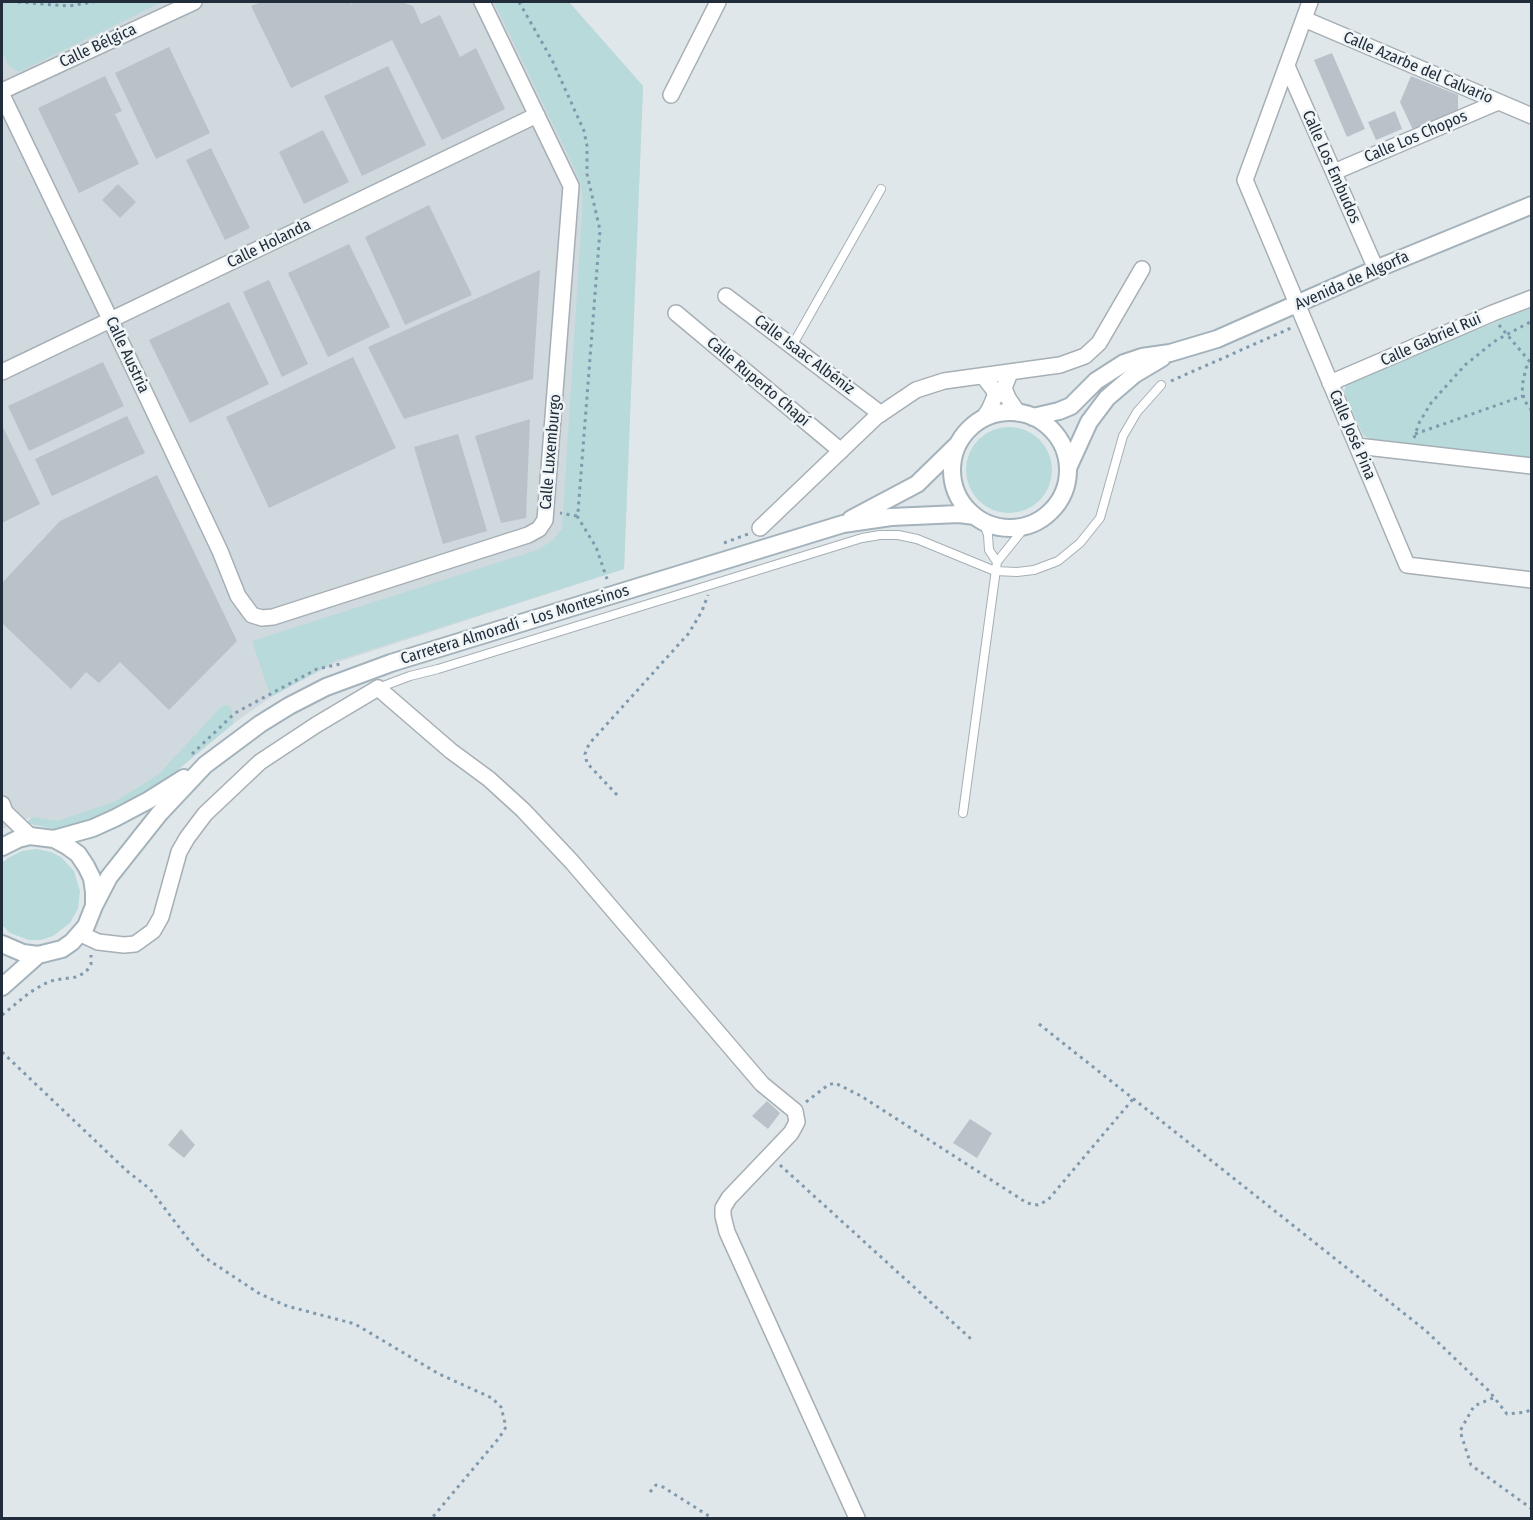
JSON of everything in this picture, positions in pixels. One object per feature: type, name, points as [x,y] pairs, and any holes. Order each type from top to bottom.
[{"type":"main road","name":"Avenida de Algorfa","points":[[1025,415],[1059,411],[1071,406],[1096,381],[1124,363],[1142,357],[1170,353],[1217,339],[1376,268],[1532,205]]},
{"type":"main road","name":"Avenida de Algorfa","points":[[1068,468],[1089,422],[1107,398],[1135,374],[1170,353]]},
{"type":"main road","points":[[994,415],[1025,415],[1054,432],[1066,455],[1068,479],[1060,500],[1046,517],[1025,526],[996,527],[979,518],[961,501],[954,483],[953,463],[965,434],[983,419],[994,415]]},
{"type":"main road","name":"Carretera Almoradí - Los Montesinos","points":[[843,524],[917,484],[959,444]]},
{"type":"main road","name":"Carretera Almoradí - Los Montesinos","points":[[87,937],[86,926],[93,906],[109,877],[159,814],[205,765],[230,744],[260,724],[326,687],[609,588],[843,524],[900,517],[958,514],[979,518]]},
{"type":"main road","name":"Carretera Almoradí - Los Montesinos","points":[[54,839],[93,828],[115,818],[150,800],[205,765]]},
{"type":"main road","points":[[2,847],[30,836],[54,839],[67,846],[78,854],[92,878],[93,906]]},
{"type":"main road","points":[[2,944],[23,953],[38,955],[62,949],[87,937]]},
{"type":"main road","points":[[2,987],[38,955]]},
{"type":"street","name":"Calle Bélgica","points":[[2,93],[194,2]]},
{"type":"street","points":[[482,2],[537,115]]},
{"type":"street","points":[[671,95],[718,2]]},
{"type":"street","name":"Calle José Pina","points":[[1310,2],[1245,180],[1407,565],[1532,580]]},
{"type":"street","name":"Calle Azarbe del Calvario","points":[[1304,19],[1532,116]]},
{"type":"street","name":"Calle Los Embudos","points":[[1287,66],[1376,268]]},
{"type":"street","name":"Calle Austria","points":[[2,93],[219,551],[238,596],[252,615]]},
{"type":"street","name":"Calle Los Chopos","points":[[1334,172],[1498,102]]},
{"type":"street","name":"Calle Holanda","points":[[2,372],[537,115]]},
{"type":"street","name":"Calle Luxemburgo","points":[[252,615],[262,618],[273,617],[528,535],[539,529],[545,520],[571,186],[537,115]]},
{"type":"street","points":[[760,528],[881,414],[900,400],[930,384],[1060,365],[1085,356],[1099,343],[1142,269]]},
{"type":"street","name":"Calle Isaac Albéniz","points":[[726,296],[881,414]]},
{"type":"street","name":"Calle Gabriel Rui","points":[[1330,384],[1492,313],[1532,298]]},
{"type":"street","name":"Calle Ruperto Chapí","points":[[676,313],[841,451]]},
{"type":"street","points":[[1010,373],[1004,388],[1008,398],[1025,415]]},
{"type":"street","points":[[983,376],[994,390],[990,408],[983,419]]},
{"type":"street","points":[[1357,446],[1532,466]]},
{"type":"street","points":[[87,937],[112,944],[135,944],[153,931],[161,917],[179,852],[205,814],[260,762],[378,688],[451,751],[489,779],[523,810],[603,898],[762,1084],[795,1111],[797,1122],[791,1133],[729,1198],[723,1208],[723,1216],[727,1232],[857,1518]]},
{"type":"street","points":[[2,804],[5,812],[30,836]]},
{"type":"lane","points":[[792,346],[881,189]]},
{"type":"lane","points":[[378,688],[410,676],[862,538],[898,535],[917,539],[996,567],[1017,572],[1034,570],[1058,561],[1080,543],[1100,518],[1123,436],[1137,412],[1161,385]]},
{"type":"lane","points":[[979,518],[988,535],[989,550],[996,567]]},
{"type":"lane","points":[[963,813],[996,567],[1025,526]]},
{"type":"path","points":[[18,2],[68,6],[94,2]]},
{"type":"path","points":[[1492,313],[1496,322],[1531,361],[1522,377],[1523,396],[1532,411]]},
{"type":"path","points":[[1413,452],[1415,434],[1431,403],[1456,374],[1484,349],[1532,321]]},
{"type":"path","points":[[1161,385],[1305,322]]},
{"type":"path","points":[[1415,434],[1523,396]]},
{"type":"path","points":[[577,516],[597,547],[609,588]]},
{"type":"path","points":[[718,545],[760,528]]},
{"type":"path","points":[[609,588],[616,578]]},
{"type":"path","points":[[617,795],[587,763],[585,754],[589,744],[689,633],[702,611],[712,584]]},
{"type":"path","points":[[188,759],[206,738],[235,713],[308,673],[342,664]]},
{"type":"path","points":[[2,1015],[44,984],[76,977],[86,972],[91,964],[87,937]]},
{"type":"path","points":[[1039,1024],[1425,1330],[1494,1398],[1507,1414],[1532,1410]]},
{"type":"path","points":[[2,1052],[127,1171],[150,1189],[204,1257],[260,1294],[295,1309],[355,1324],[439,1374],[492,1398],[501,1407],[506,1427],[432,1518]]},
{"type":"path","points":[[795,1111],[828,1085],[836,1083],[861,1096],[1027,1203],[1038,1205],[1048,1200],[1133,1099]]},
{"type":"path","points":[[770,1155],[971,1339]]},
{"type":"path","points":[[1494,1398],[1474,1406],[1460,1431],[1471,1465],[1532,1509]]},
{"type":"path","points":[[650,1492],[656,1485],[663,1487],[712,1518]]},
{"type":"shaded area","points":[[2,2],[569,2],[643,86],[624,569],[335,663],[271,697],[233,724],[163,782],[60,830],[26,823],[31,817],[2,829]]},
{"type":"shaded area","points":[[2,2],[162,2],[19,72],[9,66],[2,52]]},
{"type":"shaded area","points":[[494,2],[569,2],[643,86],[624,569],[335,661],[271,697],[252,641],[537,550],[552,541],[562,529],[583,197],[573,165]]},
{"type":"shaded area","points":[[1531,308],[1531,459],[1371,440],[1363,435],[1344,392],[1346,385],[1352,380]]},
{"type":"shaded area","points":[[1009,427],[1033,434],[1045,446],[1052,470],[1045,494],[1033,506],[1009,513],[985,506],[973,494],[966,470],[973,446],[985,434]]},
{"type":"shaded area","points":[[228,705],[232,710],[233,724],[163,782],[143,795],[104,816],[60,830],[26,823],[33,817],[58,821],[116,801],[159,774],[222,706]]},
{"type":"shaded area","points":[[36,849],[61,857],[74,871],[80,891],[78,909],[70,923],[53,936],[41,940],[29,940],[10,933],[2,925],[2,863],[22,851]]},
{"type":"building","points":[[262,2],[350,2],[351,4],[401,2],[413,6],[421,24],[440,15],[460,57],[476,48],[505,109],[442,140],[392,40],[291,88],[251,6]]},
{"type":"building","points":[[169,47],[210,133],[156,159],[115,73]]},
{"type":"building","points":[[1332,53],[1365,129],[1347,137],[1314,60]]},
{"type":"building","points":[[388,66],[426,145],[362,176],[324,96]]},
{"type":"building","points":[[105,76],[122,111],[115,114],[139,164],[79,193],[38,108]]},
{"type":"building","points":[[1411,76],[1458,95],[1458,111],[1413,130],[1400,102]]},
{"type":"building","points":[[1395,111],[1402,129],[1376,140],[1368,122]]},
{"type":"building","points":[[323,130],[349,182],[304,204],[279,152]]},
{"type":"building","points":[[211,148],[250,228],[225,240],[186,160]]},
{"type":"building","points":[[118,184],[136,202],[120,218],[102,200]]},
{"type":"building","points":[[429,205],[472,295],[405,325],[365,237]]},
{"type":"building","points":[[349,244],[390,327],[328,357],[288,273]]},
{"type":"building","points":[[540,270],[533,379],[404,419],[368,347]]},
{"type":"building","points":[[269,280],[308,364],[282,377],[243,292]]},
{"type":"building","points":[[229,302],[269,384],[190,423],[149,340]]},
{"type":"building","points":[[353,357],[396,448],[269,508],[226,417]]},
{"type":"building","points":[[103,362],[124,406],[29,451],[8,406]]},
{"type":"building","points":[[127,416],[145,453],[52,496],[35,459]]},
{"type":"building","points":[[530,419],[526,518],[501,523],[475,436]]},
{"type":"building","points":[[2,425],[40,504],[2,523]]},
{"type":"building","points":[[458,434],[487,531],[443,544],[414,447]]},
{"type":"building","points":[[157,475],[237,641],[169,710],[120,662],[99,683],[86,672],[71,689],[2,623],[2,583],[60,521]]},
{"type":"building","points":[[767,1101],[780,1113],[768,1129],[752,1116]]},
{"type":"building","points":[[970,1119],[992,1133],[977,1158],[953,1143]]},
{"type":"building","points":[[181,1129],[195,1145],[184,1158],[168,1145]]}]
